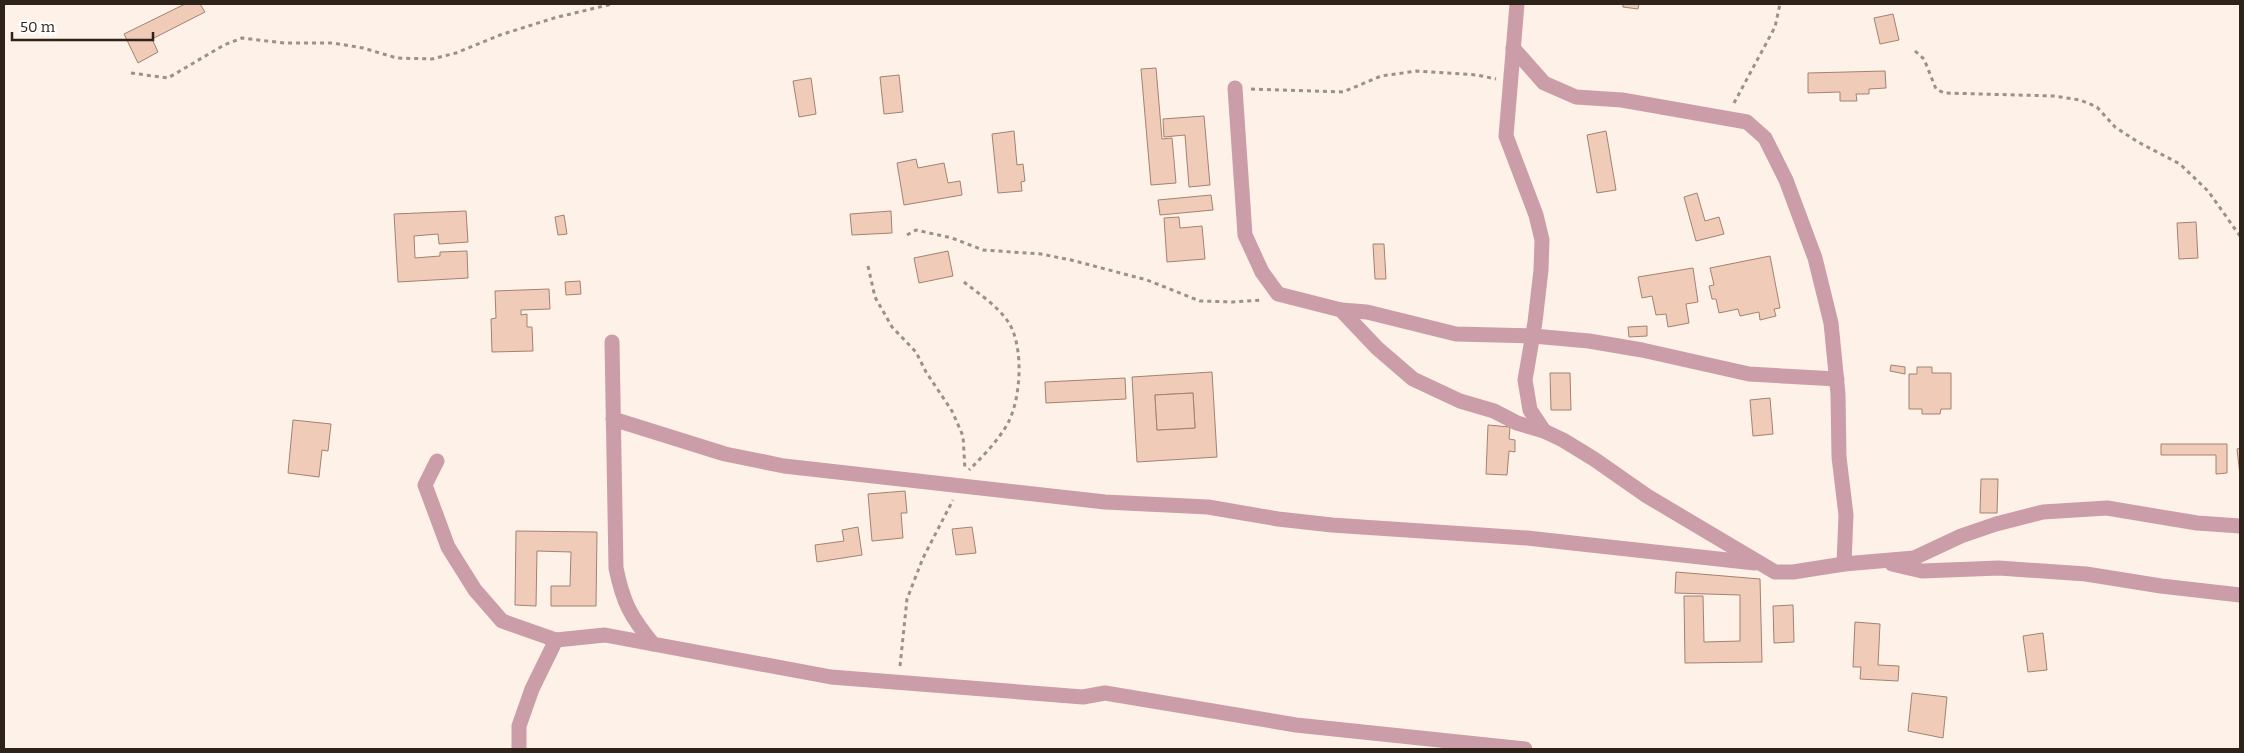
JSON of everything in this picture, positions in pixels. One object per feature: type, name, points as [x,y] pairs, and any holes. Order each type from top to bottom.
[{"type":"street","points":[[1517,4],[1506,136],[1536,215],[1542,240],[1541,270],[1533,336],[1525,380],[1530,410],[1544,431]]},
{"type":"street","points":[[1513,48],[1544,83],[1576,97],[1622,100],[1747,122],[1765,138],[1786,180],[1817,268],[1831,323],[1837,379],[1839,457],[1846,515],[1844,564]]},
{"type":"street","points":[[1235,88],[1245,235],[1262,272],[1278,294],[1341,310],[1367,312],[1456,334],[1533,336],[1589,341],[1642,350],[1750,374],[1837,379]]},
{"type":"street","points":[[1341,310],[1377,348],[1413,379],[1460,401],[1494,411],[1517,423],[1544,431],[1594,459],[1647,496],[1774,572],[1793,572],[1844,564],[1914,558],[1961,536],[1996,524],[2043,512],[2107,508],[2197,523],[2240,526]]},
{"type":"street","points":[[612,342],[616,568],[622,597],[634,621],[653,644]]},
{"type":"street","points":[[613,420],[725,454],[784,466],[1105,502],[1208,507],[1278,520],[1518,537],[1757,563]]},
{"type":"street","points":[[437,461],[425,485],[448,547],[474,590],[502,621],[556,640],[606,635],[831,677],[1083,697],[1105,693],[1296,725],[1525,749]]},
{"type":"street","points":[[1877,561],[1922,571],[1999,568],[2086,574],[2161,586],[2240,595]]},
{"type":"street","points":[[519,749],[519,726],[522,717],[532,689],[556,640]]},
{"type":"path","points":[[131,73],[168,78],[224,45],[242,38],[284,43],[333,44],[363,48],[397,58],[432,59],[554,18],[612,4]]},
{"type":"path","points":[[1723,117],[1737,99],[1775,27],[1780,4]]},
{"type":"path","points":[[1915,51],[1924,59],[1936,89],[1944,93],[2054,96],[2080,100],[2097,107],[2115,127],[2138,142],[2180,164],[2208,191],[2240,236]]},
{"type":"path","points":[[1235,88],[1343,92],[1381,76],[1417,72],[1477,74],[1511,82]]},
{"type":"path","points":[[907,236],[916,230],[952,238],[983,250],[1041,254],[1071,260],[1147,280],[1200,301],[1233,302],[1292,298]]},
{"type":"path","points":[[964,282],[990,302],[1009,324],[1019,349],[1018,389],[1008,422],[990,449],[965,474]]},
{"type":"building","points":[[185,4],[200,4],[205,12],[152,39],[158,52],[138,63],[124,34]]},
{"type":"building","points":[[1623,4],[1639,4],[1638,9],[1623,7]]},
{"type":"building","points":[[1893,14],[1899,40],[1880,44],[1874,18]]},
{"type":"building","points":[[1156,68],[1162,139],[1172,138],[1176,183],[1151,185],[1141,69]]},
{"type":"building","points":[[1885,71],[1886,88],[1869,89],[1869,94],[1856,94],[1857,101],[1840,101],[1840,92],[1808,93],[1808,73]]},
{"type":"building","points":[[899,75],[903,112],[884,114],[880,77]]},
{"type":"building","points":[[811,78],[816,114],[799,117],[793,81]]},
{"type":"building","points":[[1204,116],[1210,185],[1189,187],[1185,135],[1164,137],[1163,119]]},
{"type":"building","points":[[1014,131],[1017,165],[1023,164],[1025,181],[1021,182],[1022,191],[998,193],[992,134]]},
{"type":"building","points":[[1606,131],[1616,190],[1597,193],[1587,135]]},
{"type":"building","points":[[916,159],[918,168],[944,163],[948,183],[960,181],[962,195],[904,205],[897,163]]},
{"type":"building","points":[[1697,193],[1705,221],[1719,217],[1724,234],[1696,241],[1684,197]]},
{"type":"building","points":[[1211,195],[1213,210],[1160,215],[1158,200]]},
{"type":"building","points":[[466,211],[468,242],[439,244],[438,234],[414,236],[415,258],[440,256],[440,252],[467,251],[468,278],[398,282],[394,214]]},
{"type":"building","points":[[891,211],[892,233],[852,235],[850,214]]},
{"type":"building","points":[[564,215],[567,234],[558,235],[555,217]]},
{"type":"building","points":[[1179,217],[1180,228],[1202,226],[1205,259],[1167,262],[1164,218]]},
{"type":"building","points":[[2196,222],[2198,258],[2179,259],[2177,223]]},
{"type":"building","points":[[1373,244],[1384,244],[1386,279],[1375,279]]},
{"type":"building","points":[[948,251],[953,276],[919,283],[914,258]]},
{"type":"building","points":[[1770,256],[1780,308],[1774,309],[1776,316],[1760,320],[1759,312],[1740,316],[1738,309],[1719,313],[1716,299],[1712,299],[1709,286],[1714,285],[1710,268]]},
{"type":"building","points":[[1693,268],[1698,302],[1686,304],[1689,323],[1668,327],[1666,314],[1656,315],[1652,296],[1642,298],[1638,277]]},
{"type":"building","points":[[580,281],[581,294],[566,295],[565,282]]},
{"type":"building","points":[[549,289],[550,309],[521,310],[521,315],[527,314],[527,327],[532,327],[533,351],[492,352],[491,319],[496,318],[495,291]]},
{"type":"building","points":[[1647,326],[1647,336],[1629,337],[1628,327]]},
{"type":"building","points":[[1891,365],[1905,367],[1905,374],[1890,371]]},
{"type":"building","points":[[1917,367],[1932,367],[1932,373],[1951,373],[1951,409],[1941,409],[1940,414],[1922,414],[1922,409],[1909,409],[1909,374],[1917,374]]},
{"type":"building","points":[[1212,372],[1217,457],[1137,462],[1132,377]],"holes":[[[1193,393],[1195,428],[1157,430],[1155,395]]]},
{"type":"building","points":[[1550,373],[1570,373],[1571,410],[1551,410]]},
{"type":"building","points":[[1125,378],[1126,399],[1046,403],[1045,382]]},
{"type":"building","points":[[1193,393],[1195,428],[1157,430],[1155,395]]},
{"type":"building","points":[[1770,398],[1773,434],[1753,436],[1750,400]]},
{"type":"building","points":[[293,420],[331,424],[328,451],[322,450],[319,477],[288,473]]},
{"type":"building","points":[[1488,425],[1510,427],[1509,439],[1515,440],[1515,452],[1509,451],[1507,475],[1486,474]]},
{"type":"building","points":[[2161,444],[2227,444],[2227,473],[2216,474],[2216,455],[2161,455]]},
{"type":"building","points":[[2240,448],[2240,475],[2237,449]]},
{"type":"building","points":[[1981,479],[1998,479],[1997,513],[1980,513]]},
{"type":"building","points":[[905,491],[907,513],[901,513],[903,538],[872,541],[868,494]]},
{"type":"building","points":[[858,527],[862,555],[817,562],[815,545],[844,541],[842,530]]},
{"type":"building","points":[[972,527],[976,553],[956,555],[952,529]]},
{"type":"building","points":[[516,531],[597,532],[596,606],[551,606],[551,586],[570,586],[571,552],[537,551],[536,606],[515,605]]},
{"type":"building","points":[[1676,572],[1760,579],[1762,662],[1685,663],[1684,596],[1703,596],[1704,642],[1740,641],[1740,595],[1675,593]]},
{"type":"building","points":[[1793,605],[1794,642],[1774,643],[1773,606]]},
{"type":"building","points":[[1855,622],[1880,624],[1878,665],[1899,666],[1898,681],[1860,679],[1861,667],[1853,667]]},
{"type":"building","points":[[2043,633],[2047,670],[2028,672],[2023,636]]},
{"type":"building","points":[[1912,693],[1947,697],[1943,738],[1908,731]]}]
